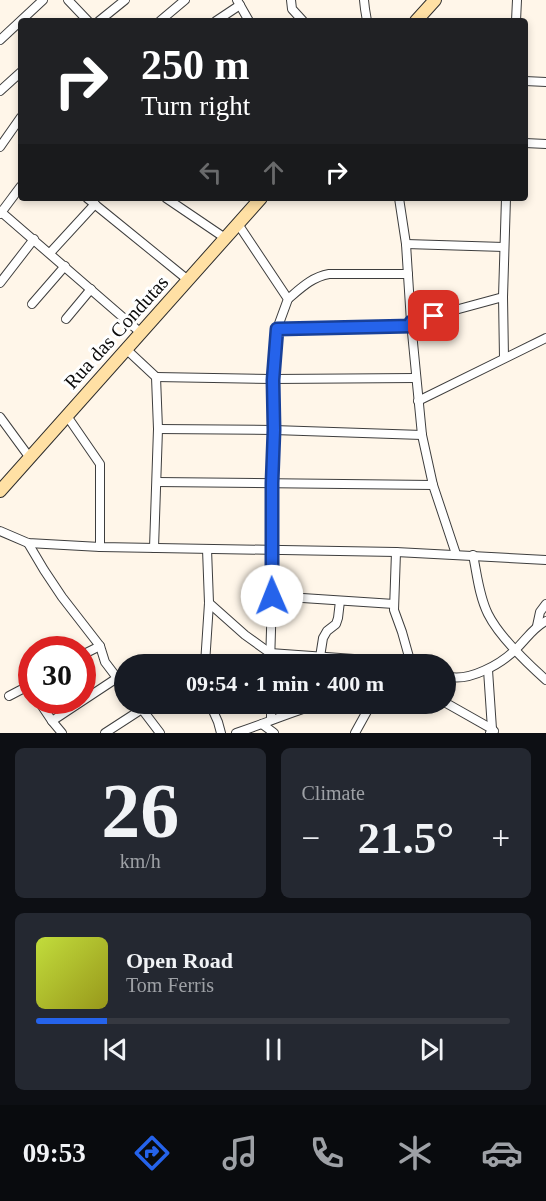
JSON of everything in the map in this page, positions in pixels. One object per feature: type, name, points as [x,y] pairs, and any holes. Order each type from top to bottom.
[{"type":"street","points":[[24,18],[43,0]]},
{"type":"street","points":[[68,0],[82,18]]},
{"type":"street","points":[[103,18],[125,0]]},
{"type":"street","points":[[164,18],[185,0]]},
{"type":"street","points":[[291,0],[292,9],[300,18]]},
{"type":"street","points":[[419,18],[435,0]]},
{"type":"street","points":[[516,18],[517,0]]},
{"type":"street","points":[[362,1],[366,18]]},
{"type":"street","points":[[219,18],[238,2],[247,18]]},
{"type":"street","points":[[0,40],[18,23]]},
{"type":"street","points":[[0,91],[18,75]]},
{"type":"street","points":[[528,81],[546,82]]},
{"type":"street","points":[[0,147],[18,121]]},
{"type":"street","points":[[528,143],[546,144]]},
{"type":"street","points":[[18,190],[0,212],[141,333]]},
{"type":"street","points":[[91,201],[188,280]]},
{"type":"street","points":[[170,201],[225,238]]},
{"type":"street","name":"Rua das Condutas","points":[[0,491],[256,201]]},
{"type":"street","points":[[399,201],[406,243],[422,435],[433,485],[456,554]]},
{"type":"street","points":[[504,358],[506,201]]},
{"type":"street","points":[[50,253],[95,204]]},
{"type":"street","points":[[238,224],[288,299]]},
{"type":"street","points":[[0,283],[34,239]]},
{"type":"street","points":[[406,243],[504,247]]},
{"type":"street","points":[[32,304],[65,266]]},
{"type":"street","points":[[270,653],[273,380],[277,329],[288,299],[321,276],[329,274],[408,274]]},
{"type":"street","points":[[66,319],[91,290]]},
{"type":"street","points":[[277,329],[411,324],[503,297]]},
{"type":"street","points":[[418,401],[546,338]]},
{"type":"street","points":[[126,349],[156,377],[273,380],[416,378]]},
{"type":"street","points":[[154,548],[158,429],[156,377]]},
{"type":"street","points":[[67,416],[100,464],[100,547]]},
{"type":"street","points":[[0,417],[30,458]]},
{"type":"street","points":[[158,429],[422,435]]},
{"type":"street","points":[[157,482],[433,485]]},
{"type":"street","points":[[0,531],[28,543],[100,547],[396,552],[546,560]]},
{"type":"street","points":[[28,543],[62,597],[100,646],[105,662],[114,674]]},
{"type":"street","points":[[206,654],[209,603],[207,549]]},
{"type":"street","points":[[396,552],[394,610],[409,654]]},
{"type":"street","points":[[473,555],[488,614],[516,650],[546,680]]},
{"type":"street","points":[[272,596],[394,604]]},
{"type":"street","points":[[320,654],[323,638],[327,631],[336,624],[340,601]]},
{"type":"street","points":[[209,603],[245,635],[270,653],[282,654]]},
{"type":"street","points":[[537,626],[540,612],[546,604]]},
{"type":"street","points":[[456,679],[488,670],[516,650],[537,626],[546,621]]},
{"type":"street","points":[[96,648],[100,646]]},
{"type":"street","points":[[488,670],[492,732]]},
{"type":"street","points":[[52,721],[114,680]]},
{"type":"street","points":[[9,696],[18,692]]},
{"type":"street","points":[[456,709],[492,732]]},
{"type":"street","points":[[47,714],[62,733]]},
{"type":"street","points":[[105,733],[130,714]]},
{"type":"street","points":[[146,714],[158,732]]},
{"type":"street","points":[[214,714],[220,733]]},
{"type":"street","points":[[272,714],[272,719]]},
{"type":"street","points":[[236,733],[288,714]]},
{"type":"street","points":[[355,733],[365,714]]},
{"type":"street","points":[[262,724],[274,733]]},
{"type":"route","points":[[272,596],[273,380],[277,329],[412,326],[411,322],[434,316]]}]
